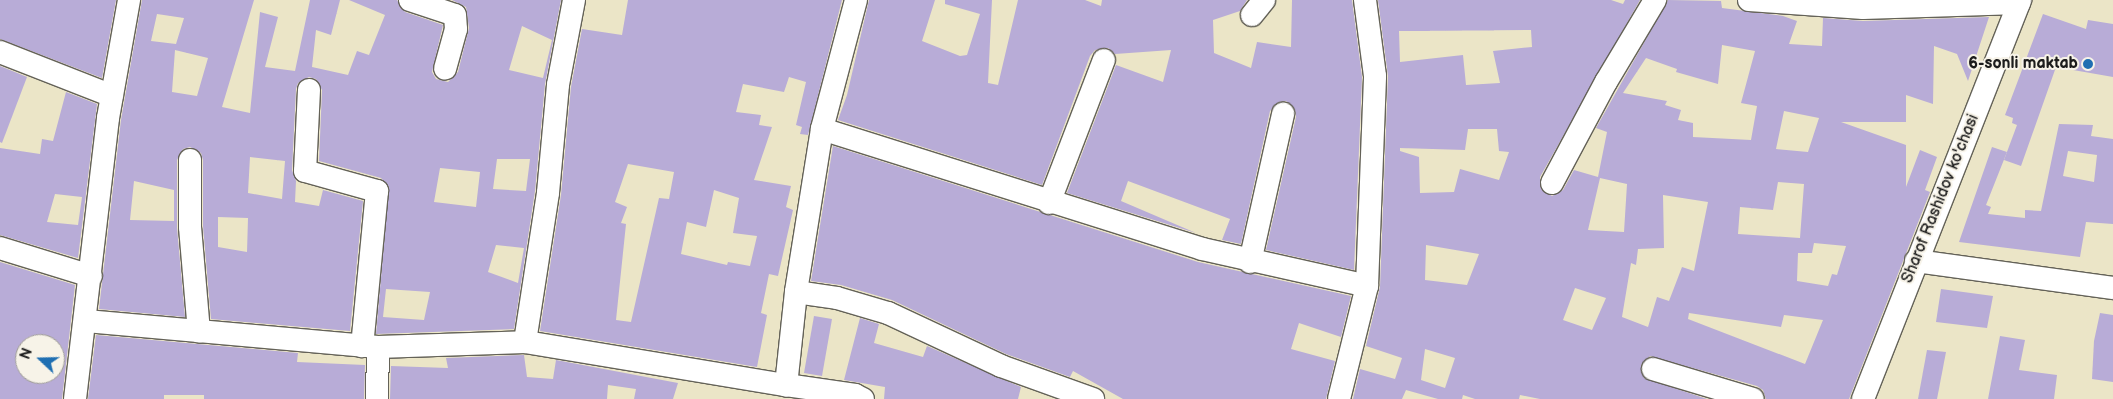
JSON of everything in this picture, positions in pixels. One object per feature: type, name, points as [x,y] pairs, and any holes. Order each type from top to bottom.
[{"type":"street","points":[[75,399],[86,322],[112,96],[129,0]]},
{"type":"street","points":[[410,0],[455,15],[456,29],[445,69]]},
{"type":"street","points":[[525,342],[548,193],[558,86],[574,0]]},
{"type":"street","points":[[786,385],[796,292],[822,129],[856,0]]},
{"type":"street","points":[[1339,399],[1367,286],[1375,76],[1366,0]]},
{"type":"street","points":[[1552,183],[1606,82],[1655,0]]},
{"type":"street","points":[[1749,0],[1863,8],[2020,2]]},
{"type":"street","name":"Sharof Rashidov ko'chasi","points":[[1863,399],[2020,2]]},
{"type":"street","points":[[0,52],[112,96]]},
{"type":"street","points":[[1049,203],[1104,60]]},
{"type":"street","points":[[309,90],[304,171],[376,190],[370,347],[377,399]]},
{"type":"street","points":[[1250,262],[1283,114]]},
{"type":"street","points":[[822,129],[1049,203],[1250,262],[1367,286]]},
{"type":"street","points":[[190,160],[190,227],[199,332]]},
{"type":"street","points":[[0,248],[91,276]]},
{"type":"street","points":[[1916,261],[2113,288]]},
{"type":"street","points":[[796,292],[837,298],[888,313],[1001,366],[1093,399]]},
{"type":"street","points":[[86,322],[370,347],[525,342],[855,395],[864,399]]},
{"type":"street","points":[[1653,370],[1753,399]]},
{"type":"building","points":[[0,0],[116,0],[102,78],[0,39]]},
{"type":"building","points":[[142,0],[254,0],[222,107],[250,113],[260,12],[278,17],[265,67],[295,71],[310,0],[340,0],[331,35],[316,30],[312,67],[348,75],[357,51],[369,55],[385,15],[349,0],[397,0],[405,12],[443,25],[432,72],[436,79],[448,82],[458,72],[469,28],[466,7],[452,0],[561,0],[545,84],[535,191],[514,329],[376,334],[389,187],[381,178],[319,161],[322,90],[316,79],[309,77],[298,83],[296,89],[292,170],[296,181],[295,202],[319,206],[323,190],[363,201],[350,331],[211,319],[203,226],[203,160],[201,153],[190,147],[183,149],[177,160],[177,228],[185,317],[99,309],[121,120]],"holes":[[[157,14],[184,18],[176,44],[151,41]],[[522,26],[552,40],[543,78],[509,70]],[[175,50],[208,58],[197,96],[172,92]],[[250,157],[285,161],[282,199],[248,193]],[[497,159],[530,159],[526,191],[493,189]],[[440,168],[480,172],[476,207],[434,202]],[[134,181],[174,190],[174,221],[130,220]],[[218,217],[248,218],[247,252],[218,247]],[[496,245],[524,248],[518,283],[488,272]],[[386,289],[430,292],[424,320],[383,317]]]},
{"type":"building","points":[[628,0],[842,0],[808,135],[800,134],[802,127],[796,125],[806,82],[789,77],[784,92],[743,84],[736,112],[761,115],[759,125],[772,127],[754,180],[791,186],[786,207],[793,210],[778,276],[769,274],[761,313],[767,315],[757,367],[540,331],[561,195],[571,87],[582,29],[622,35]],"holes":[[[628,164],[674,172],[669,199],[659,198],[631,322],[616,320],[626,224],[621,223],[627,207],[615,202]],[[714,190],[739,198],[733,233],[757,236],[750,266],[728,262],[727,265],[681,254],[687,222],[706,227]]]},
{"type":"building","points":[[869,0],[935,0],[922,41],[960,56],[967,55],[980,14],[945,4],[945,0],[992,0],[988,83],[998,85],[1018,0],[1085,0],[1101,6],[1102,0],[1247,0],[1240,11],[1213,20],[1214,53],[1251,68],[1257,42],[1291,47],[1292,0],[1352,0],[1362,77],[1354,270],[1266,250],[1296,117],[1295,110],[1286,101],[1279,102],[1270,111],[1241,244],[1222,240],[1230,219],[1128,181],[1121,201],[1196,233],[1067,193],[1116,65],[1163,82],[1171,50],[1115,54],[1108,48],[1095,50],[1090,56],[1042,185],[838,120],[847,95]]},
{"type":"building","points":[[1378,0],[1611,0],[1623,4],[1625,0],[1640,0],[1540,177],[1541,189],[1552,196],[1563,190],[1574,170],[1598,177],[1607,132],[1596,128],[1668,0],[1721,1],[1722,8],[1783,16],[1797,21],[1789,44],[1822,46],[1823,18],[1863,21],[1989,17],[1968,81],[1957,54],[1934,46],[1933,104],[1906,95],[1906,122],[1841,122],[1906,145],[1906,187],[1920,150],[1937,157],[1925,190],[1930,192],[1849,399],[1766,399],[1763,390],[1757,386],[1650,356],[1641,365],[1644,378],[1707,399],[1540,399],[1520,395],[1519,399],[1475,399],[1463,395],[1462,399],[1438,399],[1406,390],[1402,399],[1353,399],[1360,369],[1395,379],[1402,358],[1366,346],[1380,287],[1388,76]],"holes":[[[1531,30],[1532,47],[1493,51],[1500,83],[1466,85],[1463,55],[1400,62],[1399,31]],[[1722,45],[1755,51],[1741,103],[1757,106],[1751,140],[1693,137],[1693,123],[1678,120],[1681,110],[1665,105],[1667,101],[1623,93],[1646,58],[1677,69],[1676,72],[1718,84]],[[1784,111],[1819,118],[1808,152],[1776,149]],[[1468,129],[1497,129],[1499,151],[1509,152],[1499,180],[1460,169],[1454,192],[1420,193],[1419,157],[1400,151],[1400,148],[1465,150]],[[1600,178],[1627,184],[1624,232],[1588,230]],[[1778,182],[1804,184],[1800,238],[1738,234],[1740,207],[1773,210]],[[1663,195],[1708,202],[1694,271],[1682,267],[1669,301],[1657,297],[1648,327],[1622,317],[1631,263],[1636,265],[1638,249],[1664,248]],[[1814,243],[1846,246],[1837,275],[1832,274],[1828,286],[1797,281],[1798,253],[1812,253]],[[1426,245],[1479,254],[1467,285],[1425,280]],[[1575,288],[1606,298],[1592,330],[1563,320]],[[1689,313],[1781,327],[1784,315],[1823,320],[1805,364],[1688,319]],[[1425,349],[1455,358],[1445,388],[1421,380]]]},
{"type":"building","points":[[2043,14],[2086,29],[2088,20],[2113,24],[2113,77],[2056,67],[2021,166],[2004,160],[2017,125],[2012,123],[2013,118],[2005,115]]},
{"type":"building","points":[[0,66],[27,77],[2,143],[0,142]]},
{"type":"building","points":[[66,92],[97,104],[78,258],[0,235],[0,148],[40,154],[42,139],[53,141]],"holes":[[[55,194],[82,197],[78,225],[47,222]]]},
{"type":"building","points":[[2059,124],[2093,125],[2091,136],[2113,139],[2113,224],[2086,222],[2080,257],[1959,242],[1992,147],[2007,152],[1986,205],[1991,207],[1988,214],[2025,218],[2025,210],[2041,211]],"holes":[[[2068,151],[2097,155],[2094,182],[2063,176]]]},
{"type":"building","points":[[833,146],[1198,262],[1351,296],[1341,337],[1299,323],[1291,349],[1335,361],[1326,399],[1123,399],[1073,371],[1070,377],[1006,354],[892,300],[841,285],[811,281]]},
{"type":"building","points":[[0,262],[75,285],[65,373],[65,334],[15,334],[15,384],[64,384],[62,399],[0,399]]},
{"type":"building","points":[[1941,289],[1993,296],[1987,328],[1936,322]]},
{"type":"building","points":[[2100,313],[2113,315],[2113,382],[2092,379],[2094,341]]},
{"type":"building","points":[[814,316],[832,319],[822,376],[804,373]]},
{"type":"building","points":[[860,318],[879,324],[874,343],[923,357],[927,346],[1021,387],[1018,399],[884,399],[885,387],[844,380]]},
{"type":"building","points":[[96,335],[298,353],[297,362],[365,365],[364,399],[204,399],[204,395],[164,395],[164,399],[88,399]]},
{"type":"building","points":[[2000,336],[2025,340],[2019,370],[2057,375],[2054,399],[1988,399]]},
{"type":"building","points":[[1927,350],[1946,352],[1937,399],[1918,399]]},
{"type":"building","points":[[524,355],[527,377],[553,379],[556,360],[678,383],[673,399],[634,399],[636,389],[608,385],[607,399],[390,399],[391,366],[448,368],[446,358]]},
{"type":"place","name":"6-sonli maktab","points":[[2088,64]]}]
